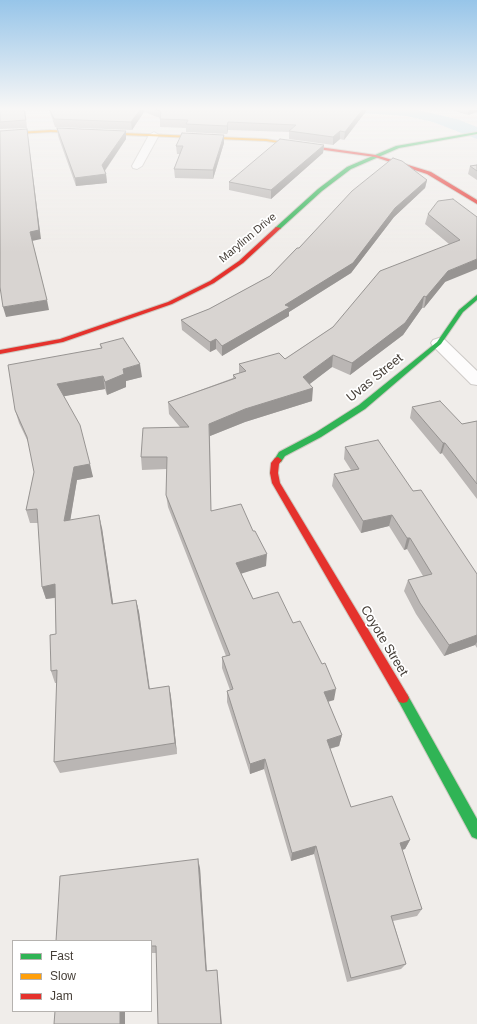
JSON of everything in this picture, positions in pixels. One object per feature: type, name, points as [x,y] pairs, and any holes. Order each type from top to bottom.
[{"type":"street","points":[[137,166],[142,158]]},
{"type":"street","name":"Marylinn Drive","points":[[0,352],[61,340],[120,322],[170,303],[212,282],[241,262],[321,189],[349,168],[372,158]]},
{"type":"street","points":[[382,158],[429,173],[477,202]]},
{"type":"street","name":"Uvas Street","points":[[275,463],[282,454],[318,435],[362,407],[439,343],[461,311],[477,297]]},
{"type":"street","points":[[439,343],[477,380]]},
{"type":"street","name":"Coyote Street","points":[[275,463],[274,473],[276,483],[420,726],[477,832]]},
{"type":"building","points":[[0,158],[30,158],[39,230],[30,232],[47,300],[3,307],[0,287]]},
{"type":"building","points":[[68,158],[107,158],[102,165],[106,174],[75,178]]},
{"type":"building","points":[[178,158],[217,158],[213,170],[174,169]]},
{"type":"building","points":[[258,158],[309,158],[271,190],[229,182]]},
{"type":"building","points":[[393,158],[402,161],[427,180],[395,208],[353,263],[285,305],[290,307],[222,346],[216,339],[210,342],[181,320],[209,309],[270,276],[297,248],[299,248],[352,191]]},
{"type":"building","points":[[477,165],[477,171],[470,166]]},
{"type":"building","points":[[453,199],[477,217],[477,259],[448,271],[426,297],[424,296],[405,323],[352,363],[333,355],[303,377],[313,388],[245,409],[209,424],[211,511],[241,504],[253,531],[255,531],[267,554],[236,563],[253,599],[278,592],[293,623],[300,621],[322,664],[325,663],[336,689],[324,692],[342,735],[327,740],[351,807],[392,796],[410,840],[400,843],[422,909],[391,916],[406,964],[351,978],[316,846],[292,853],[265,759],[250,764],[227,691],[233,689],[222,657],[230,655],[166,495],[167,457],[141,457],[143,428],[189,427],[168,402],[236,378],[233,375],[246,371],[239,364],[279,353],[285,359],[333,327],[380,271],[460,240],[428,214],[438,201]]},
{"type":"building","points":[[123,338],[140,364],[123,369],[124,374],[105,382],[103,376],[57,384],[80,425],[90,464],[74,467],[64,521],[99,515],[112,604],[136,600],[149,689],[169,686],[175,743],[54,762],[57,670],[51,671],[50,635],[56,634],[55,584],[42,587],[37,509],[26,510],[34,472],[27,437],[15,410],[8,365],[102,348],[100,344]]},
{"type":"building","points":[[440,401],[462,424],[477,421],[477,484],[445,443],[443,443],[412,407]]},
{"type":"building","points":[[378,440],[413,491],[421,490],[477,574],[477,635],[449,645],[420,603],[408,580],[432,574],[410,538],[407,538],[392,515],[363,521],[334,474],[359,469],[345,447]]},
{"type":"building","points":[[198,859],[206,971],[217,970],[221,1024],[158,1024],[156,946],[152,946],[152,940],[56,940],[60,876]]},
{"type":"building","points":[[55,1012],[120,1012],[120,1024],[54,1024]]},
{"type":"traffic: fast","points":[[278,228],[320,190],[349,168],[373,158]]},
{"type":"traffic: fast","points":[[278,460],[282,454],[318,435],[362,407],[439,343],[461,311],[477,297]]},
{"type":"traffic: fast","points":[[403,698],[477,832]]},
{"type":"traffic: jam","points":[[382,158],[429,173],[477,202]]},
{"type":"traffic: jam","points":[[0,352],[61,341],[170,303],[212,282],[241,262],[278,228]]},
{"type":"traffic: jam","points":[[278,460],[275,463],[274,473],[276,483],[403,698]]}]
